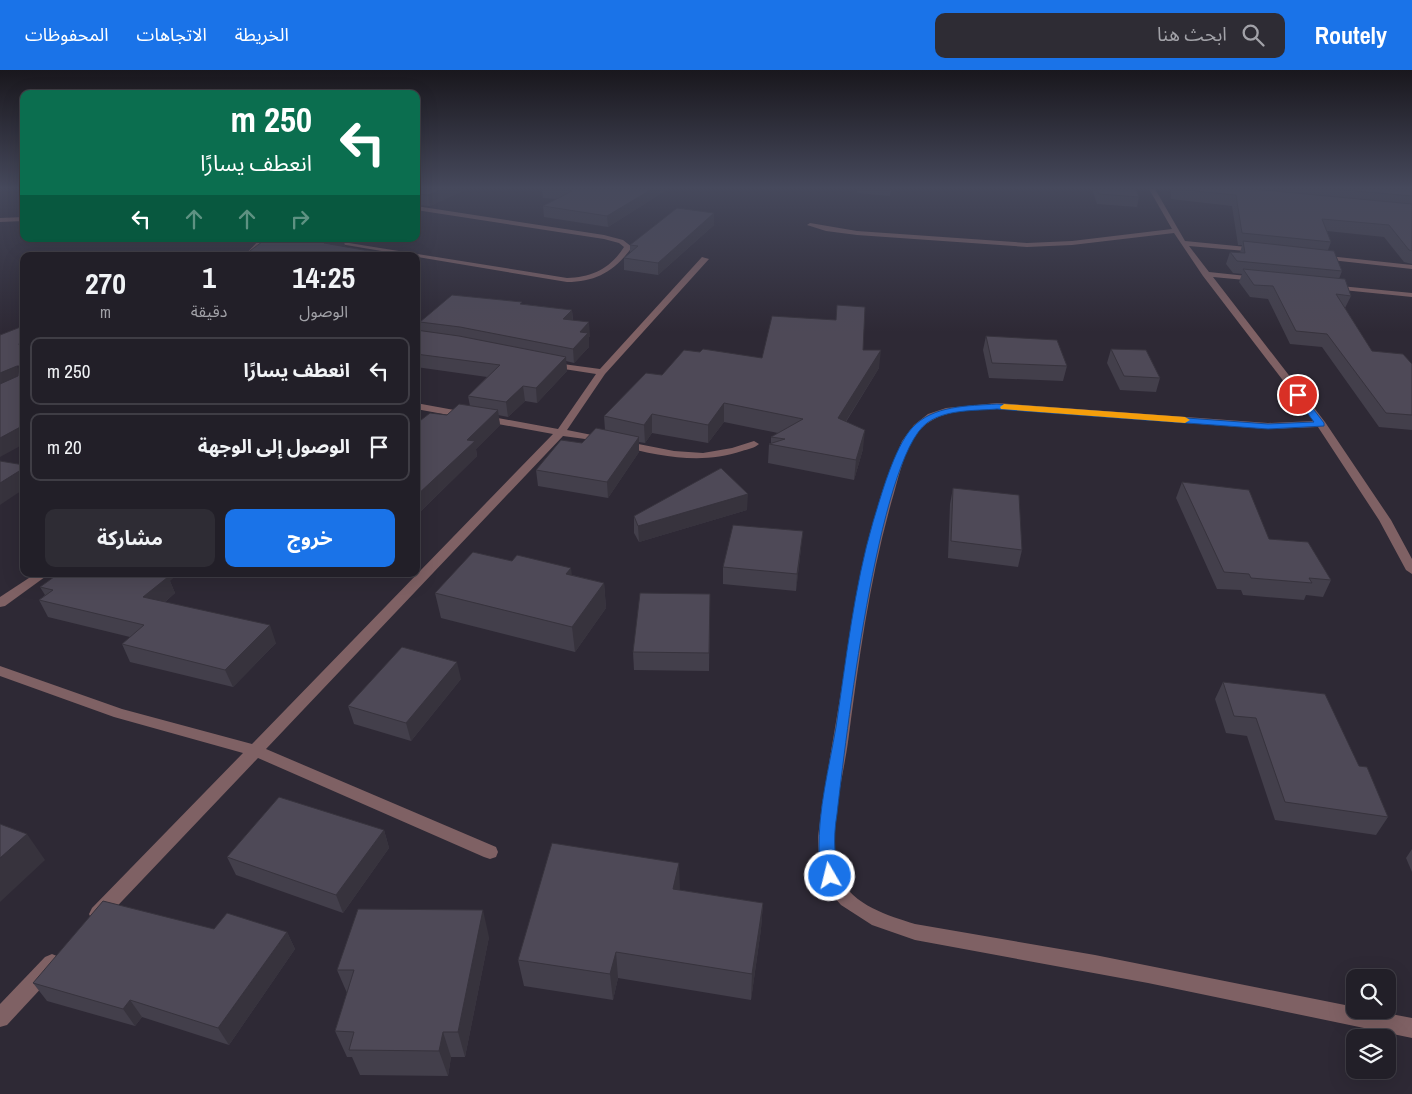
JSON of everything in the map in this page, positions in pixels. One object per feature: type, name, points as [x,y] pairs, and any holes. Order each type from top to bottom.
[{"type":"street","points":[[420,256],[566,280],[589,280],[598,277],[624,254],[628,247],[621,241],[602,237]]},
{"type":"street","points":[[891,237],[1038,244],[1088,242],[1123,237]]},
{"type":"street","points":[[1179,237],[1321,424],[1385,520],[1412,570]]},
{"type":"street","points":[[251,252],[261,242]]},
{"type":"street","points":[[332,242],[393,252]]},
{"type":"street","points":[[1183,243],[1269,252]]},
{"type":"street","points":[[1316,257],[1412,267]]},
{"type":"street","points":[[89,924],[562,431],[602,372],[705,259]]},
{"type":"street","points":[[1206,274],[1265,280]]},
{"type":"street","points":[[1324,286],[1412,295]]},
{"type":"street","points":[[541,362],[602,372]]},
{"type":"street","points":[[1321,424],[1268,426],[997,406],[960,409],[940,414],[924,421],[913,432],[901,453],[878,523],[855,634],[829,816],[827,863],[835,886],[849,902],[874,917],[927,935],[1111,967],[1412,1028]]},
{"type":"street","points":[[420,407],[562,431],[689,457],[726,454],[754,444]]},
{"type":"street","points":[[0,603],[39,577]]},
{"type":"street","points":[[0,671],[119,713],[254,750],[490,852]]},
{"type":"street","points":[[0,1018],[62,952]]},
{"type":"building","points":[[640,237],[687,237],[658,263],[624,258],[638,246],[630,245]]},
{"type":"building","points":[[1279,237],[1329,237],[1331,242]]},
{"type":"building","points":[[1398,237],[1412,237],[1412,251]]},
{"type":"building","points":[[1243,241],[1334,251],[1342,271],[1237,261],[1230,252],[1245,253]]},
{"type":"building","points":[[262,242],[326,242],[324,243],[375,252],[248,252]]},
{"type":"building","points":[[1243,269],[1345,279],[1351,296],[1336,294],[1372,351],[1403,354],[1412,364],[1412,415],[1386,413],[1327,334],[1296,331],[1273,286],[1254,285]]},
{"type":"building","points":[[452,295],[522,302],[520,304],[572,310],[563,319],[589,322],[580,332],[588,333],[573,349],[460,327],[420,322]]},
{"type":"building","points":[[837,305],[865,307],[863,350],[881,350],[838,418],[865,430],[856,460],[769,444],[785,439],[771,437],[803,419],[724,403],[708,425],[652,414],[644,425],[604,416],[646,373],[662,375],[684,350],[700,352],[703,349],[762,358],[772,316],[836,320]]},
{"type":"building","points":[[20,327],[20,427],[0,438],[0,384],[18,376],[19,366],[0,373],[0,335]]},
{"type":"building","points":[[420,331],[459,336],[566,357],[536,388],[523,386],[506,402],[468,396],[500,365],[420,355]]},
{"type":"building","points":[[986,336],[1057,340],[1067,366],[992,363]]},
{"type":"building","points":[[1111,349],[1146,350],[1160,378],[1124,376]]},
{"type":"building","points":[[459,404],[498,410],[467,440],[475,441],[420,492],[420,421],[430,413],[447,415]]},
{"type":"building","points":[[596,428],[639,437],[607,482],[536,470],[561,440],[582,443]]},
{"type":"building","points":[[0,461],[20,464],[20,470],[0,483]]},
{"type":"building","points":[[721,468],[748,494],[638,526],[634,516]]},
{"type":"building","points":[[1182,482],[1249,490],[1269,539],[1308,542],[1331,580],[1309,578],[1312,583],[1251,578],[1249,574],[1224,572]]},
{"type":"building","points":[[953,488],[1019,495],[1022,550],[951,541]]},
{"type":"building","points":[[733,525],[803,531],[797,574],[723,567]]},
{"type":"building","points":[[473,552],[512,561],[517,555],[571,568],[566,574],[604,583],[572,627],[435,593]]},
{"type":"building","points":[[54,577],[168,577],[143,597],[270,625],[225,670],[122,644],[144,625],[39,600],[53,590],[40,587]]},
{"type":"building","points":[[640,593],[710,594],[709,653],[633,652]]},
{"type":"building","points":[[402,647],[457,662],[406,723],[348,706]]},
{"type":"building","points":[[1223,682],[1325,694],[1359,766],[1367,767],[1388,817],[1285,802],[1256,718],[1234,716]]},
{"type":"building","points":[[279,797],[384,830],[336,895],[227,857]]},
{"type":"building","points":[[0,824],[27,834],[0,858]]},
{"type":"building","points":[[552,843],[679,863],[673,889],[763,903],[752,974],[616,952],[610,974],[518,960]]},
{"type":"building","points":[[103,901],[214,929],[227,913],[287,932],[218,1028],[130,1000],[123,1009],[33,983]]},
{"type":"building","points":[[358,909],[483,910],[458,1032],[443,1032],[439,1051],[349,1050],[354,1032],[335,1031],[354,970],[337,970]]},
{"type":"slow traffic","points":[[1004,407],[1185,420]]},
{"type":"route","points":[[830,876],[827,863],[829,816],[855,634],[878,523],[901,453],[913,432],[924,421],[940,414],[960,409],[997,406],[1268,426],[1321,424],[1298,395]]}]
